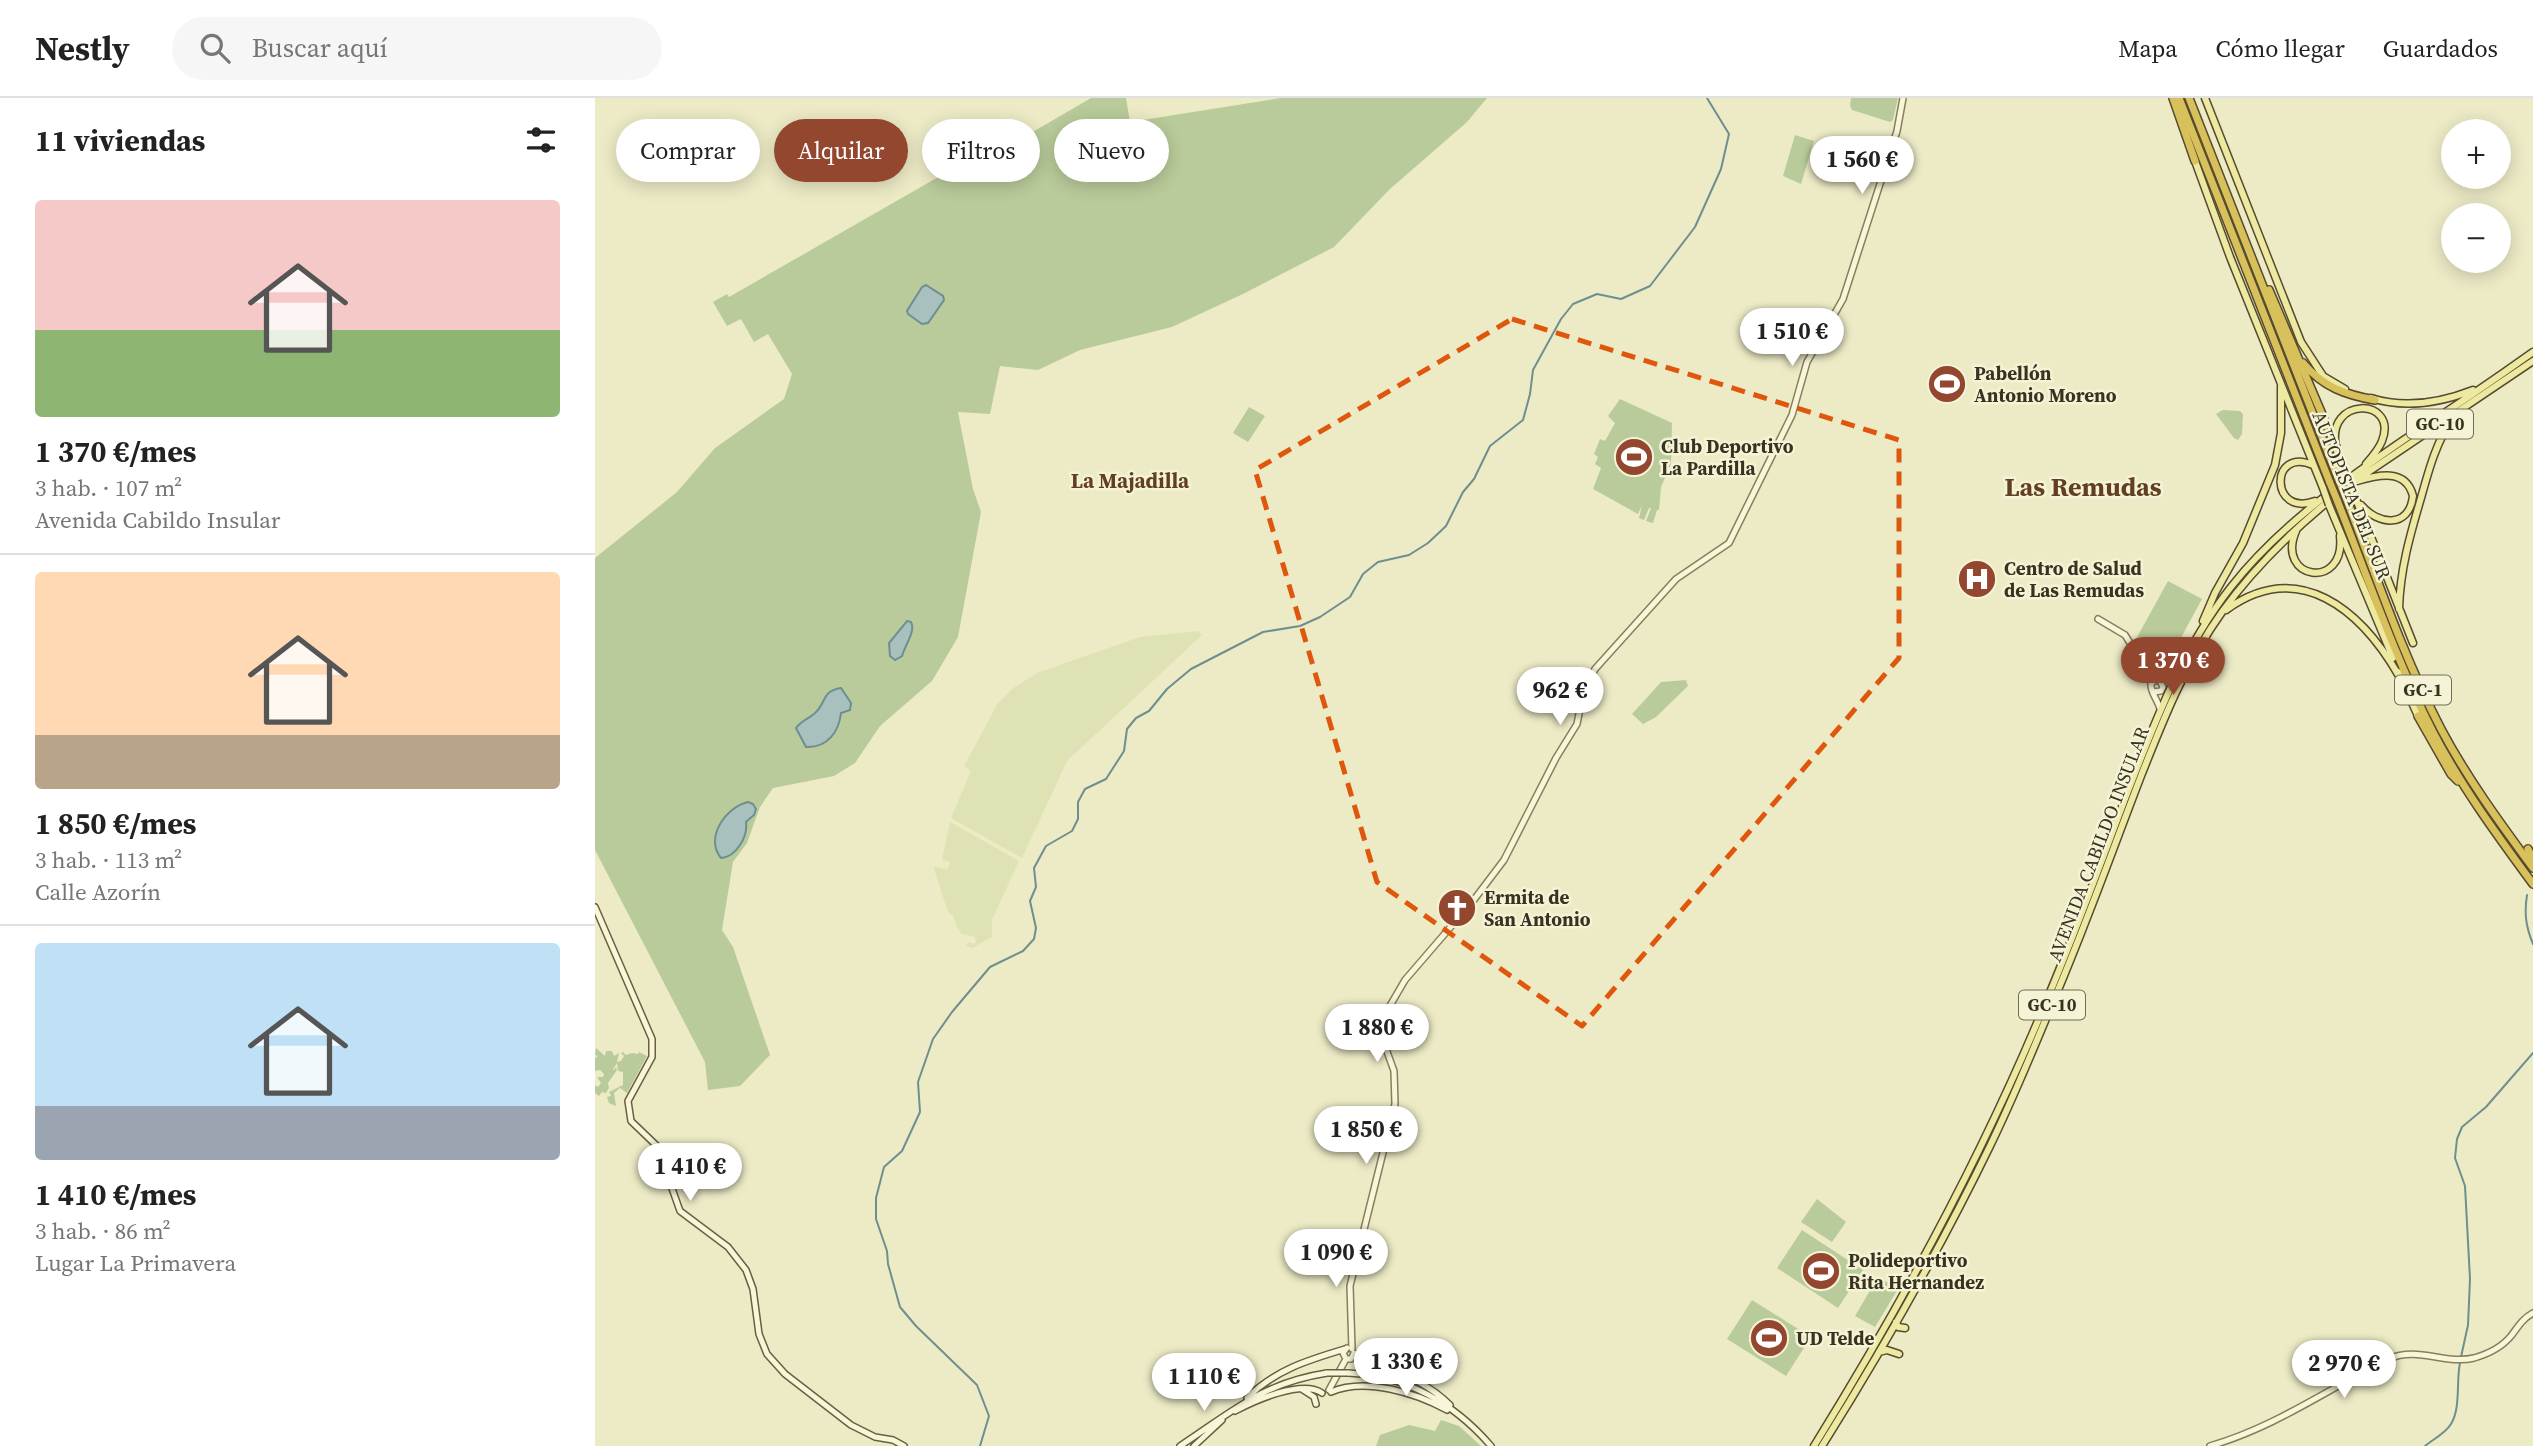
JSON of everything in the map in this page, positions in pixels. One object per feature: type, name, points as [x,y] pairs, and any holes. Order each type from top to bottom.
[{"type":"highway","points":[[2171,98],[2195,160]]},
{"type":"highway","name":"AUTOPISTA DEL SUR","points":[[2179,98],[2327,485],[2337,500],[2419,701],[2467,791],[2533,884]]},
{"type":"highway","name":"AUTOPISTA DEL SUR","points":[[2189,98],[2338,478],[2349,491],[2414,669],[2441,729],[2487,804],[2533,868]]},
{"type":"highway","points":[[2195,98],[2201,127]]},
{"type":"highway","points":[[2237,219],[2336,447]]},
{"type":"highway","points":[[2281,317],[2303,363],[2313,375],[2338,391],[2375,400]]},
{"type":"highway","points":[[2419,716],[2451,774],[2467,791]]},
{"type":"highway","points":[[2528,849],[2533,859]]},
{"type":"main road","points":[[2205,98],[2308,355],[2323,376],[2339,386],[2375,400],[2418,404],[2436,402],[2485,385]]},
{"type":"main road","points":[[2195,160],[2230,257],[2314,466],[2327,485],[2329,505],[2339,530],[2399,676],[2419,716]]},
{"type":"main road","name":"AVENIDA CABILDO INSULAR","points":[[1814,1446],[1922,1265],[1985,1142],[2046,1002],[2160,709],[2200,631],[2230,588],[2261,552],[2320,499],[2533,352]]},
{"type":"main road","name":"AVENIDA CABILDO INSULAR","points":[[1822,1446],[1927,1268],[1996,1132],[2054,1001],[2162,722],[2211,627],[2250,575],[2298,526],[2533,361]]},
{"type":"main road","points":[[2200,631],[2215,593],[2243,543],[2275,466],[2281,433],[2281,381]]},
{"type":"main road","points":[[2363,468],[2383,439],[2383,422],[2374,411],[2358,407],[2345,413],[2336,432],[2336,447],[2346,473],[2349,491],[2413,643]]},
{"type":"main road","points":[[2399,609],[2404,558],[2413,525],[2435,451],[2455,414]]},
{"type":"main road","points":[[2314,466],[2303,461],[2293,463],[2282,471],[2279,481],[2284,494],[2295,503],[2304,504],[2320,499]]},
{"type":"main road","points":[[2393,475],[2407,484],[2413,496],[2408,512],[2398,519],[2385,521],[2370,514],[2349,491],[2373,477],[2393,475]]},
{"type":"main road","points":[[2298,526],[2292,541],[2293,557],[2300,568],[2313,574],[2328,570],[2337,559],[2340,552],[2339,530]]},
{"type":"main road","points":[[2211,627],[2228,609],[2245,598],[2266,590],[2284,587],[2315,592],[2337,605],[2366,630],[2384,651],[2399,676]]},
{"type":"main road","points":[[1896,1322],[1898,1327],[1905,1328]]},
{"type":"main road","points":[[1879,1352],[1891,1343]]},
{"type":"main road","points":[[1879,1352],[1887,1350],[1899,1354]]},
{"type":"street","points":[[1346,1359],[1343,1355],[1348,1349],[1350,1286],[1395,1104],[1394,1070],[1381,1035],[1381,1025],[1391,1000],[1504,860],[1556,758],[1577,724],[1582,698],[1595,669],[1676,579],[1729,543],[1792,415],[1807,362],[1846,290],[1897,131],[1903,98]]},
{"type":"street","points":[[2098,619],[2125,635],[2162,689],[2157,693],[2153,692]]},
{"type":"street","points":[[2160,709],[2150,687],[2157,681],[2166,679],[2181,665]]},
{"type":"street","points":[[595,907],[652,1039],[652,1057],[629,1094],[628,1114],[635,1127],[657,1146],[680,1211],[728,1247],[746,1270],[753,1289],[762,1343],[777,1365],[851,1425],[875,1437],[903,1445]]},
{"type":"street","points":[[2210,1446],[2234,1439],[2316,1401],[2397,1356],[2422,1354],[2455,1359],[2479,1357],[2506,1342],[2521,1322],[2533,1313]]},
{"type":"street","points":[[1348,1349],[1362,1361],[1424,1384],[1444,1399],[1491,1446]]},
{"type":"street","points":[[1179,1446],[1283,1370],[1309,1359],[1348,1349]]},
{"type":"street","points":[[1354,1356],[1346,1359],[1330,1391],[1358,1386],[1387,1389],[1428,1400],[1465,1420]]},
{"type":"street","points":[[1242,1402],[1289,1381],[1327,1373],[1348,1373],[1380,1376],[1415,1387],[1437,1399],[1465,1420]]},
{"type":"street","points":[[1232,1412],[1259,1399],[1300,1389],[1316,1389],[1321,1393]]},
{"type":"street","points":[[1300,1389],[1309,1392],[1316,1404]]},
{"type":"street","points":[[1194,1446],[1252,1397]]},
{"type":"highlighted area","points":[[1512,319],[1899,440],[1899,658],[1582,1026],[1377,882],[1255,470]]},
{"type":"green space","points":[[1091,98],[1126,98],[1130,119],[1055,119]]},
{"type":"green space","points":[[1281,98],[1487,98],[1467,122],[1390,189],[1334,247],[1172,327],[1080,350],[1038,370],[1000,366],[990,414],[958,412],[973,489],[981,512],[958,637],[932,681],[880,726],[855,763],[834,776],[773,788],[760,807],[747,843],[733,862],[722,930],[733,947],[770,1055],[740,1086],[708,1090],[705,1062],[595,850],[595,558],[677,492],[715,448],[784,399],[792,374],[768,334],[754,342],[741,319],[727,326],[713,302],[727,294],[729,297],[930,182],[1040,182],[1040,128],[1054,120],[1054,182],[1169,182],[1169,119],[1149,119]]},
{"type":"green space","points":[[1851,98],[1898,98],[1893,120],[1890,122],[1852,110]]},
{"type":"green space","points":[[1795,135],[1814,141],[1801,184],[1783,176]]},
{"type":"green space","name":"Club Deportivo La Pardilla","points":[[1620,399],[1672,423],[1671,464],[1661,487],[1659,510],[1653,523],[1646,521],[1651,508],[1644,520],[1639,518],[1642,505],[1638,514],[1593,489],[1601,468],[1595,464],[1598,457],[1594,454],[1600,439],[1605,441],[1615,423],[1608,416]]},
{"type":"green space","points":[[1249,407],[1265,416],[1248,442],[1233,433]]},
{"type":"green space","points":[[2223,410],[2240,411],[2243,414],[2242,434],[2238,440],[2216,414]]},
{"type":"green space","points":[[2168,581],[2202,599],[2170,658],[2136,639]]},
{"type":"green space","points":[[1198,631],[1202,635],[1067,761],[1022,858],[951,818],[971,771],[964,766],[998,703],[1013,688],[1037,673],[1140,637]]},
{"type":"green space","points":[[1686,680],[1688,686],[1656,717],[1643,724],[1632,714],[1661,682]]},
{"type":"green space","points":[[950,822],[1019,861],[992,920],[992,937],[972,948],[966,946],[968,942],[974,944],[975,937],[962,934],[958,929],[953,916],[948,912],[934,869],[948,869],[950,862],[942,860]]},
{"type":"green space","points":[[596,1048],[605,1056],[606,1051],[612,1051],[614,1056],[619,1053],[617,1062],[624,1056],[621,1053],[623,1052],[626,1055],[639,1052],[647,1056],[627,1093],[620,1088],[614,1093],[616,1106],[609,1103],[607,1097],[611,1096],[609,1092],[623,1085],[623,1072],[618,1071],[617,1063],[613,1069],[616,1067],[617,1070],[608,1083],[606,1093],[602,1092],[599,1096],[595,1093],[595,1085],[598,1087],[601,1083],[597,1077],[603,1077],[604,1074],[600,1070],[595,1071],[595,1058],[598,1056],[595,1055]]},
{"type":"green space","points":[[1817,1199],[1846,1222],[1832,1242],[1801,1222]]},
{"type":"green space","points":[[1802,1230],[1863,1270],[1838,1308],[1777,1268]]},
{"type":"green space","points":[[1878,1277],[1898,1289],[1875,1327],[1855,1316]]},
{"type":"green space","name":"UD Telde","points":[[1752,1300],[1811,1337],[1786,1376],[1727,1339]]},
{"type":"green space","points":[[1441,1420],[1459,1426],[1481,1446],[1376,1446],[1380,1435],[1409,1425],[1435,1431]]},
{"type":"water","points":[[926,285],[943,296],[944,300],[928,323],[922,324],[907,311]]},
{"type":"water","points":[[907,621],[911,622],[911,634],[902,656],[895,660],[890,656],[889,643]]},
{"type":"water","points":[[841,688],[851,703],[850,710],[841,713],[838,726],[831,737],[820,745],[806,747],[796,728],[818,710],[830,692]]},
{"type":"water","points":[[748,802],[756,809],[746,822],[743,840],[732,854],[721,858],[715,842],[720,824],[732,810]]},
{"type":"waterway","points":[[980,1446],[989,1416],[977,1385],[900,1307],[887,1251],[876,1219],[876,1198],[884,1167],[902,1151],[920,1112],[918,1082],[933,1039],[990,967],[1023,951],[1034,939],[1036,928],[1030,901],[1036,887],[1034,868],[1046,846],[1072,831],[1078,819],[1078,802],[1085,789],[1106,779],[1124,751],[1127,729],[1136,718],[1149,711],[1167,689],[1191,669],[1263,632],[1300,626],[1320,617],[1350,597],[1363,574],[1378,562],[1409,555],[1428,543],[1446,526],[1490,446],[1523,420],[1533,370],[1561,319],[1573,304],[1597,294],[1621,299],[1650,286],[1695,227],[1721,169],[1729,134],[1707,98]]},
{"type":"waterway","points":[[2527,895],[2526,920],[2533,944]]},
{"type":"waterway","points":[[2461,1357],[2468,1325],[2470,1279],[2465,1186],[2455,1158],[2457,1139],[2462,1127],[2486,1107],[2533,1053]]},
{"type":"waterway","points":[[2425,1446],[2446,1431],[2454,1418],[2460,1363]]},
{"type":"place","name":"Pabellón Antonio Moreno","points":[[1947,384]]},
{"type":"place","name":"Club Deportivo La Pardilla","points":[[1634,457]]},
{"type":"place","name":"Centro de Salud de Las Remudas","points":[[1977,579]]},
{"type":"place","name":"Ermita de San Antonio","points":[[1457,908]]},
{"type":"place","name":"Polideportivo Rita Hernandez","points":[[1821,1271]]},
{"type":"place","name":"UD Telde","points":[[1769,1338]]},
{"type":"district","name":"La Majadilla","points":[[1130,481]]},
{"type":"district","name":"Las Remudas","points":[[2083,487]]}]
